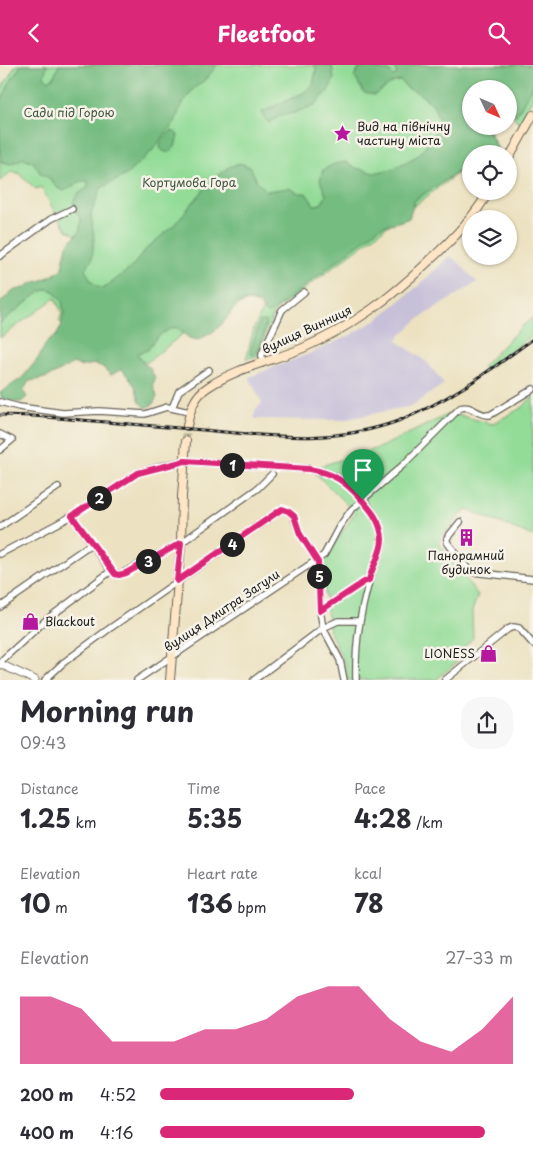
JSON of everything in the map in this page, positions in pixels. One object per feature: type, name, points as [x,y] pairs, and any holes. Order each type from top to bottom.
[{"type":"main road","points":[[516,145],[533,115]]},
{"type":"main road","name":"вулиця Винниця","points":[[189,412],[197,398],[209,386],[338,331],[383,303],[445,247],[465,225],[483,200]]},
{"type":"main road","points":[[188,426],[189,412]]},
{"type":"main road","points":[[170,680],[181,543],[186,441]]},
{"type":"street","points":[[0,256],[51,219],[72,209]]},
{"type":"street","points":[[261,364],[262,354],[282,310],[304,292]]},
{"type":"street","points":[[172,407],[179,391],[209,370]]},
{"type":"street","points":[[318,560],[326,552],[347,514],[404,465],[460,409],[469,408],[482,416],[490,415],[533,389]]},
{"type":"street","points":[[0,402],[19,407],[72,413],[99,411],[145,414],[167,407],[189,412]]},
{"type":"street","points":[[0,434],[12,440],[0,450]]},
{"type":"street","points":[[0,554],[72,516],[138,473],[185,461],[322,471],[350,485],[376,518],[382,540],[358,621],[356,680]]},
{"type":"street","points":[[72,516],[111,571],[119,575],[181,543],[258,488],[272,474]]},
{"type":"street","points":[[0,527],[58,487]]},
{"type":"street","points":[[45,680],[86,645],[282,509],[294,516],[300,534],[318,560],[320,611],[323,628],[340,660],[344,680]]},
{"type":"street","points":[[460,522],[447,538],[447,542],[472,572],[533,579]]},
{"type":"street","points":[[0,607],[91,544]]},
{"type":"street","name":"вулиця Дмитра Загули","points":[[137,680],[318,560]]},
{"type":"street","points":[[35,680],[0,663],[46,619],[111,571]]},
{"type":"street","points":[[320,611],[369,580]]},
{"type":"street","points":[[254,680],[323,628],[338,621],[358,621]]},
{"type":"street","points":[[445,680],[512,627],[520,628],[533,644]]},
{"type":"shaded area","points":[[450,256],[477,282],[417,320],[396,340],[428,363],[444,384],[412,406],[342,420],[255,419],[255,411],[262,403],[249,377],[311,353],[351,335],[376,320],[417,287]]},
{"type":"green space","name":"Кортумова Гора","points":[[16,65],[533,65],[533,97],[519,123],[518,80],[462,80],[462,135],[491,135],[496,145],[462,145],[462,170],[274,312],[258,356],[246,359],[254,328],[265,305],[248,301],[204,317],[146,363],[135,356],[112,351],[80,367],[74,353],[75,334],[59,321],[62,313],[55,298],[0,338],[0,313],[32,286],[84,258],[84,239],[67,230],[41,187],[36,189],[18,173],[12,171],[0,181],[0,91]]},
{"type":"green space","name":"Сади під Горою","points":[[21,65],[47,65],[44,76],[48,81],[54,77],[59,65],[217,65],[206,79],[192,90],[180,108],[175,122],[152,151],[126,175],[101,188],[91,214],[94,240],[92,259],[85,269],[94,284],[103,289],[131,268],[146,249],[174,225],[211,181],[229,167],[240,163],[250,167],[257,181],[267,191],[289,188],[298,193],[306,193],[314,205],[321,204],[326,196],[320,180],[323,170],[334,164],[346,162],[353,167],[374,173],[392,169],[419,155],[440,124],[433,104],[417,92],[407,88],[401,81],[394,82],[375,95],[364,93],[354,76],[359,69],[370,65],[380,70],[389,71],[393,76],[397,74],[393,65],[533,65],[533,85],[518,112],[518,80],[462,80],[462,135],[490,135],[495,145],[462,145],[462,169],[415,200],[409,218],[379,228],[267,314],[257,302],[243,302],[238,304],[210,334],[198,340],[189,338],[176,327],[159,336],[148,350],[137,353],[143,363],[150,368],[155,378],[153,385],[157,397],[153,404],[146,408],[140,402],[135,386],[122,369],[111,375],[95,364],[81,366],[73,363],[52,375],[29,381],[23,391],[27,397],[21,402],[13,402],[2,398],[0,393],[22,378],[37,360],[47,342],[56,336],[61,327],[64,312],[62,302],[54,291],[48,289],[40,292],[0,323],[0,303],[12,291],[53,277],[62,268],[67,245],[80,231],[81,218],[75,211],[73,202],[78,194],[88,187],[88,181],[81,181],[64,191],[56,187],[49,178],[41,174],[33,162],[24,158],[10,164],[0,161],[0,104],[10,82]]},
{"type":"green space","points":[[314,65],[332,65],[334,79],[328,91],[315,105],[294,113],[281,115],[269,123],[264,118],[262,112],[303,93],[313,85],[316,69]]},
{"type":"green space","points":[[171,131],[178,135],[175,147],[169,153],[160,148],[161,142]]},
{"type":"green space","points":[[533,318],[533,335],[485,371],[482,367],[523,325]]},
{"type":"green space","points":[[260,321],[266,321],[265,329],[261,345],[254,355],[251,354],[251,349]]},
{"type":"green space","points":[[533,396],[533,536],[466,509],[438,542],[478,595],[472,611],[473,638],[454,657],[457,662],[436,680],[347,680],[345,665],[330,632],[321,564],[355,513],[311,469],[381,447],[451,413],[492,424],[523,407]]},
{"type":"tunnel","points":[[186,441],[187,426]]},
{"type":"railway","points":[[0,415],[277,436],[301,437],[349,433],[373,429],[398,421],[434,405],[468,385],[533,339]]},
{"type":"place","name":"Вид на північну частину міста","points":[[343,134]]},
{"type":"place","name":"Панорамний будинок","points":[[466,537]]},
{"type":"place","name":"Blackout","points":[[31,622]]},
{"type":"place","name":"LIONESS","points":[[489,654]]},
{"type":"route","points":[[185,461],[322,471],[350,485],[363,500],[376,518],[381,531],[382,540],[379,555],[369,580],[320,611],[318,562],[300,534],[294,516],[286,510],[282,509],[177,581],[181,543],[119,575],[111,571],[72,516],[138,473],[185,461]]}]
